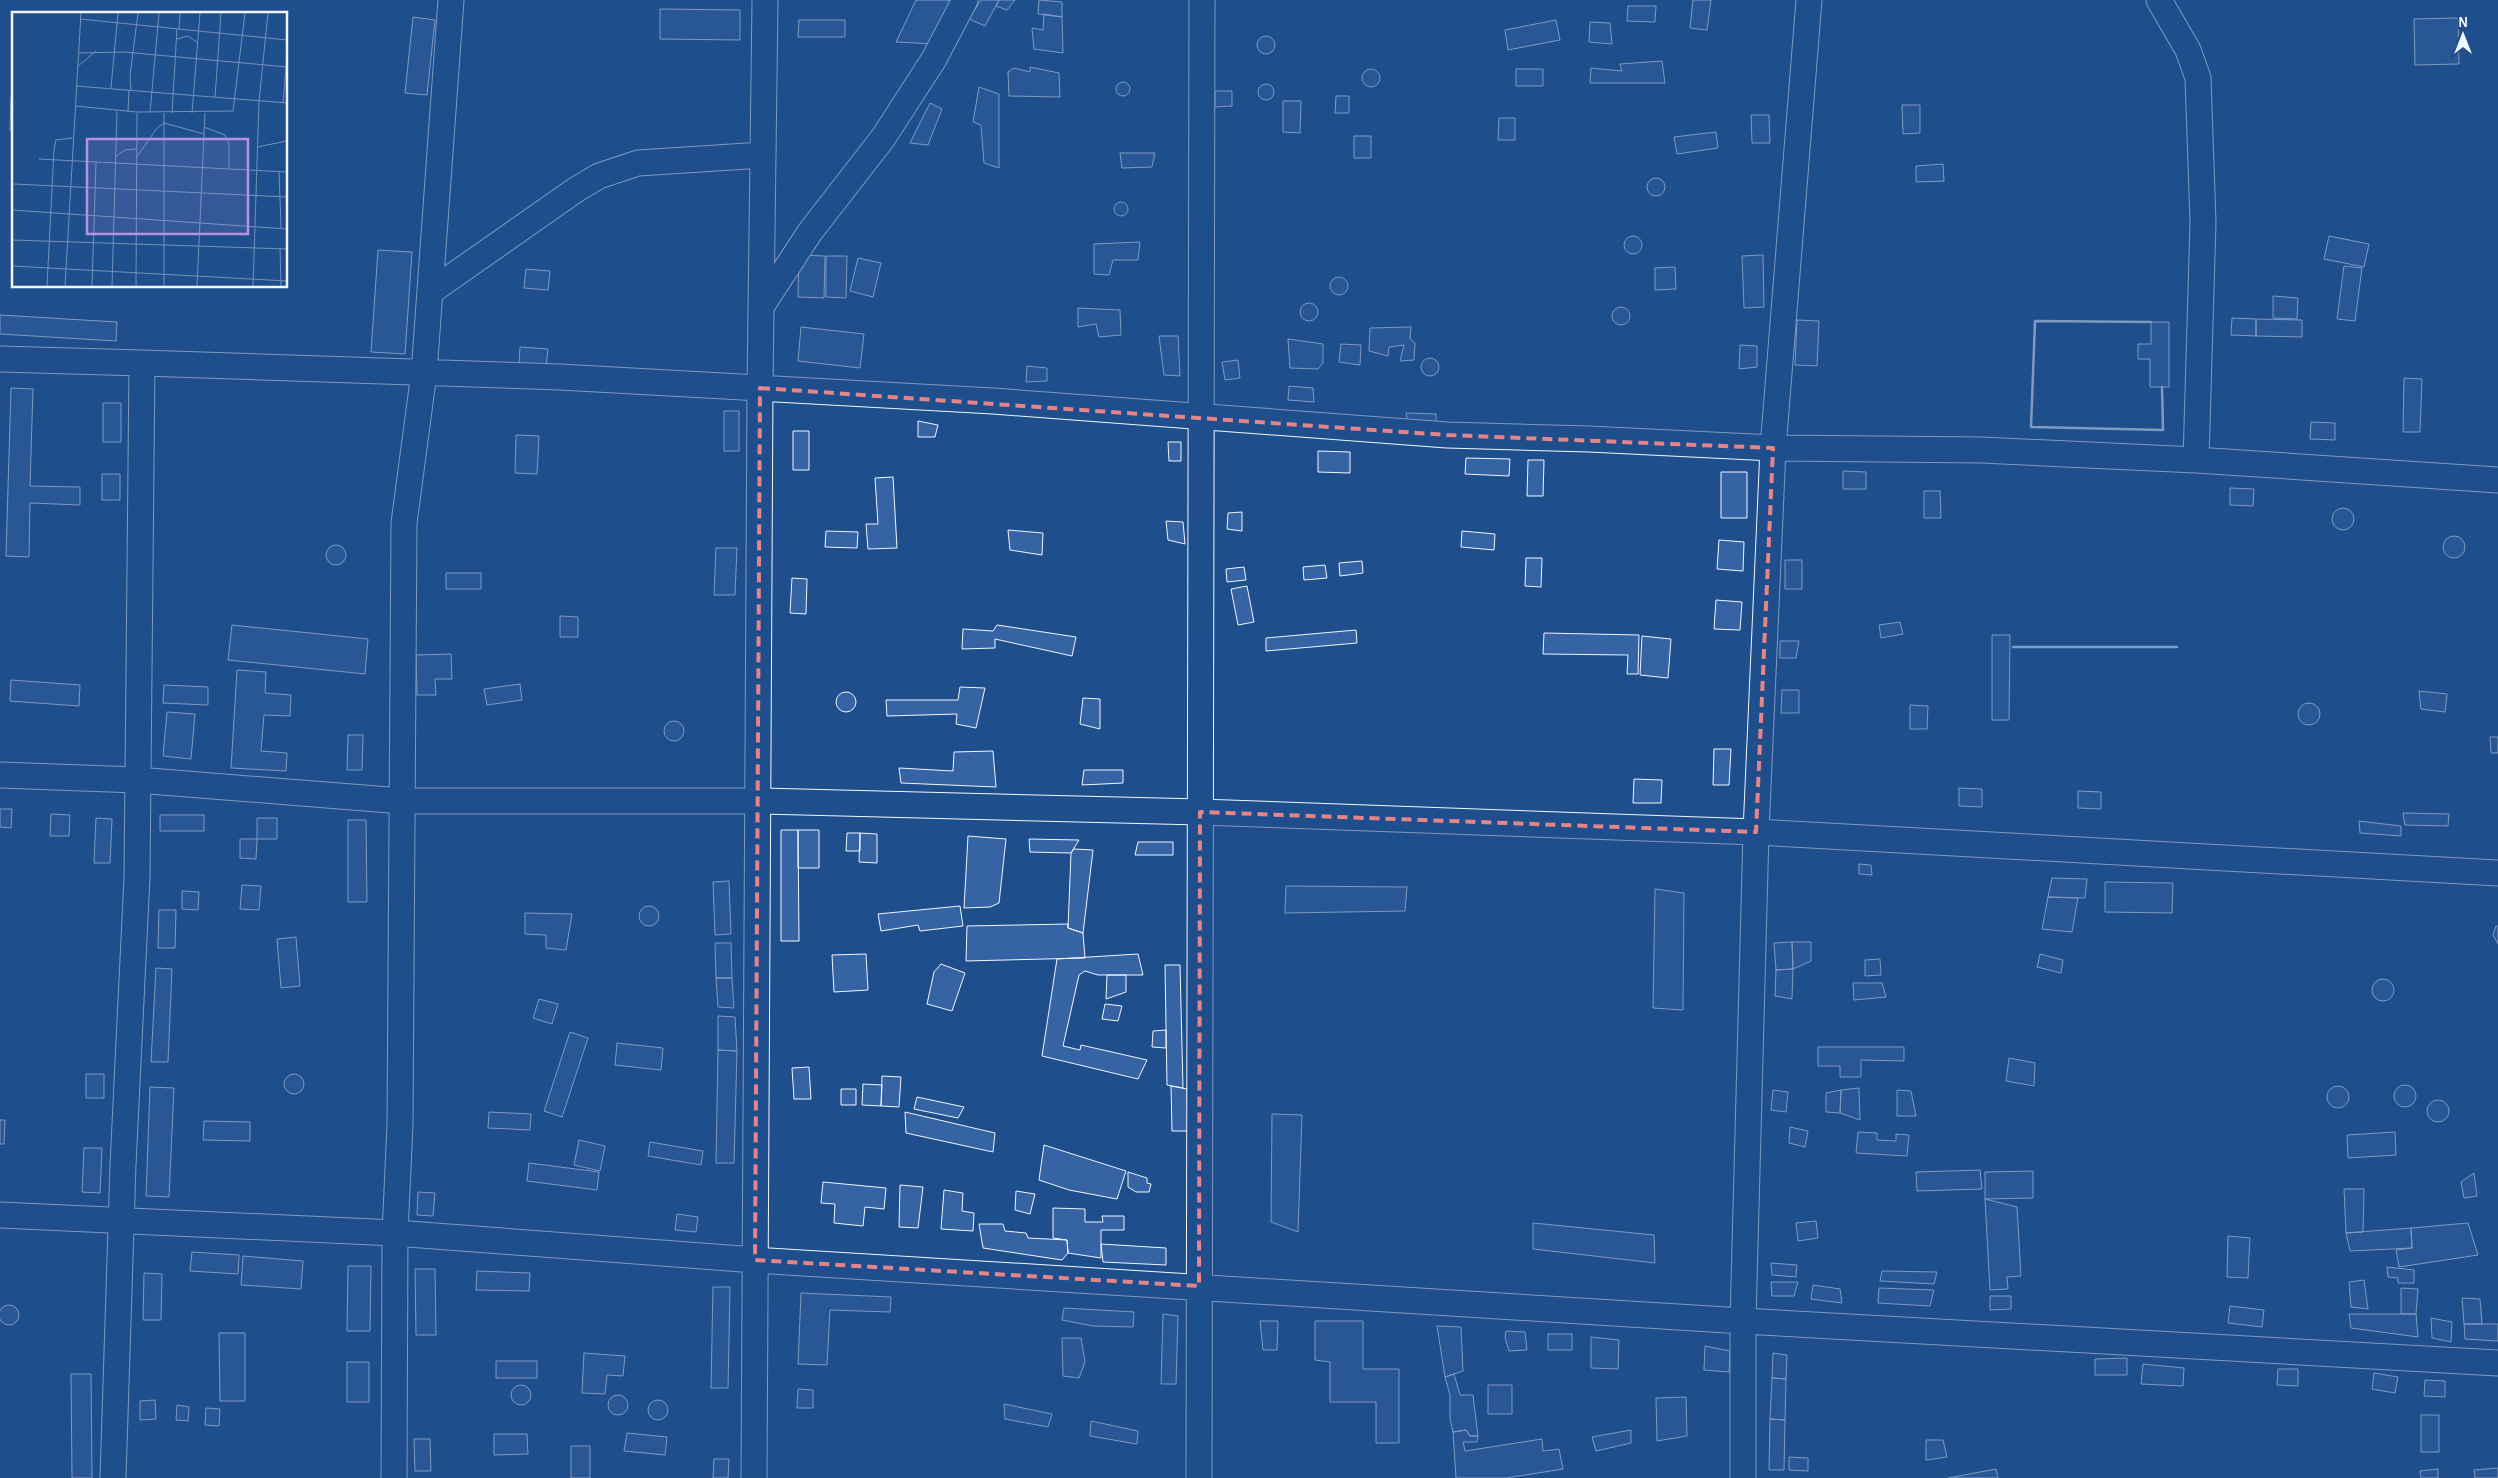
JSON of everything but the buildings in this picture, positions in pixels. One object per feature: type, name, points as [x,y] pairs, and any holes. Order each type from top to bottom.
[{"type":"street","points":[[394,1478],[395,1233],[400,1125],[404,523],[424,373],[451,0]]},
{"type":"street","points":[[754,1478],[760,388],[765,0]]},
{"type":"street","points":[[761,307],[810,232],[883,138],[934,59],[965,0]]},
{"type":"street","points":[[1199,1478],[1202,0]]},
{"type":"street","points":[[1743,1478],[1743,1321],[1756,832],[1773,448],[1809,0]]},
{"type":"street","points":[[2159,0],[2188,50],[2198,78],[2203,222],[2196,460]]},
{"type":"street","points":[[430,292],[577,189],[599,176],[638,163],[763,155]]},
{"type":"street","points":[[0,358],[560,377],[1003,402],[1447,435],[1589,439],[1773,448],[1981,450],[2196,460],[2498,480]]},
{"type":"street","points":[[113,1478],[121,1222],[137,878],[142,363]]},
{"type":"street","points":[[0,774],[138,780],[402,801],[758,801],[1200,812],[1756,832],[2498,873]]},
{"type":"street","points":[[0,1215],[395,1233],[755,1260],[1743,1321],[2498,1363]]},
{"type":"highlighted area","points":[[760,388],[1447,435],[1773,448],[1756,832],[1200,812],[1199,1286],[755,1260]]},
{"type":"wall","points":[[2151,322],[2035,321],[2031,427],[2163,430],[2162,387]]},
{"type":"wall","points":[[2013,647],[2177,647]]}]
